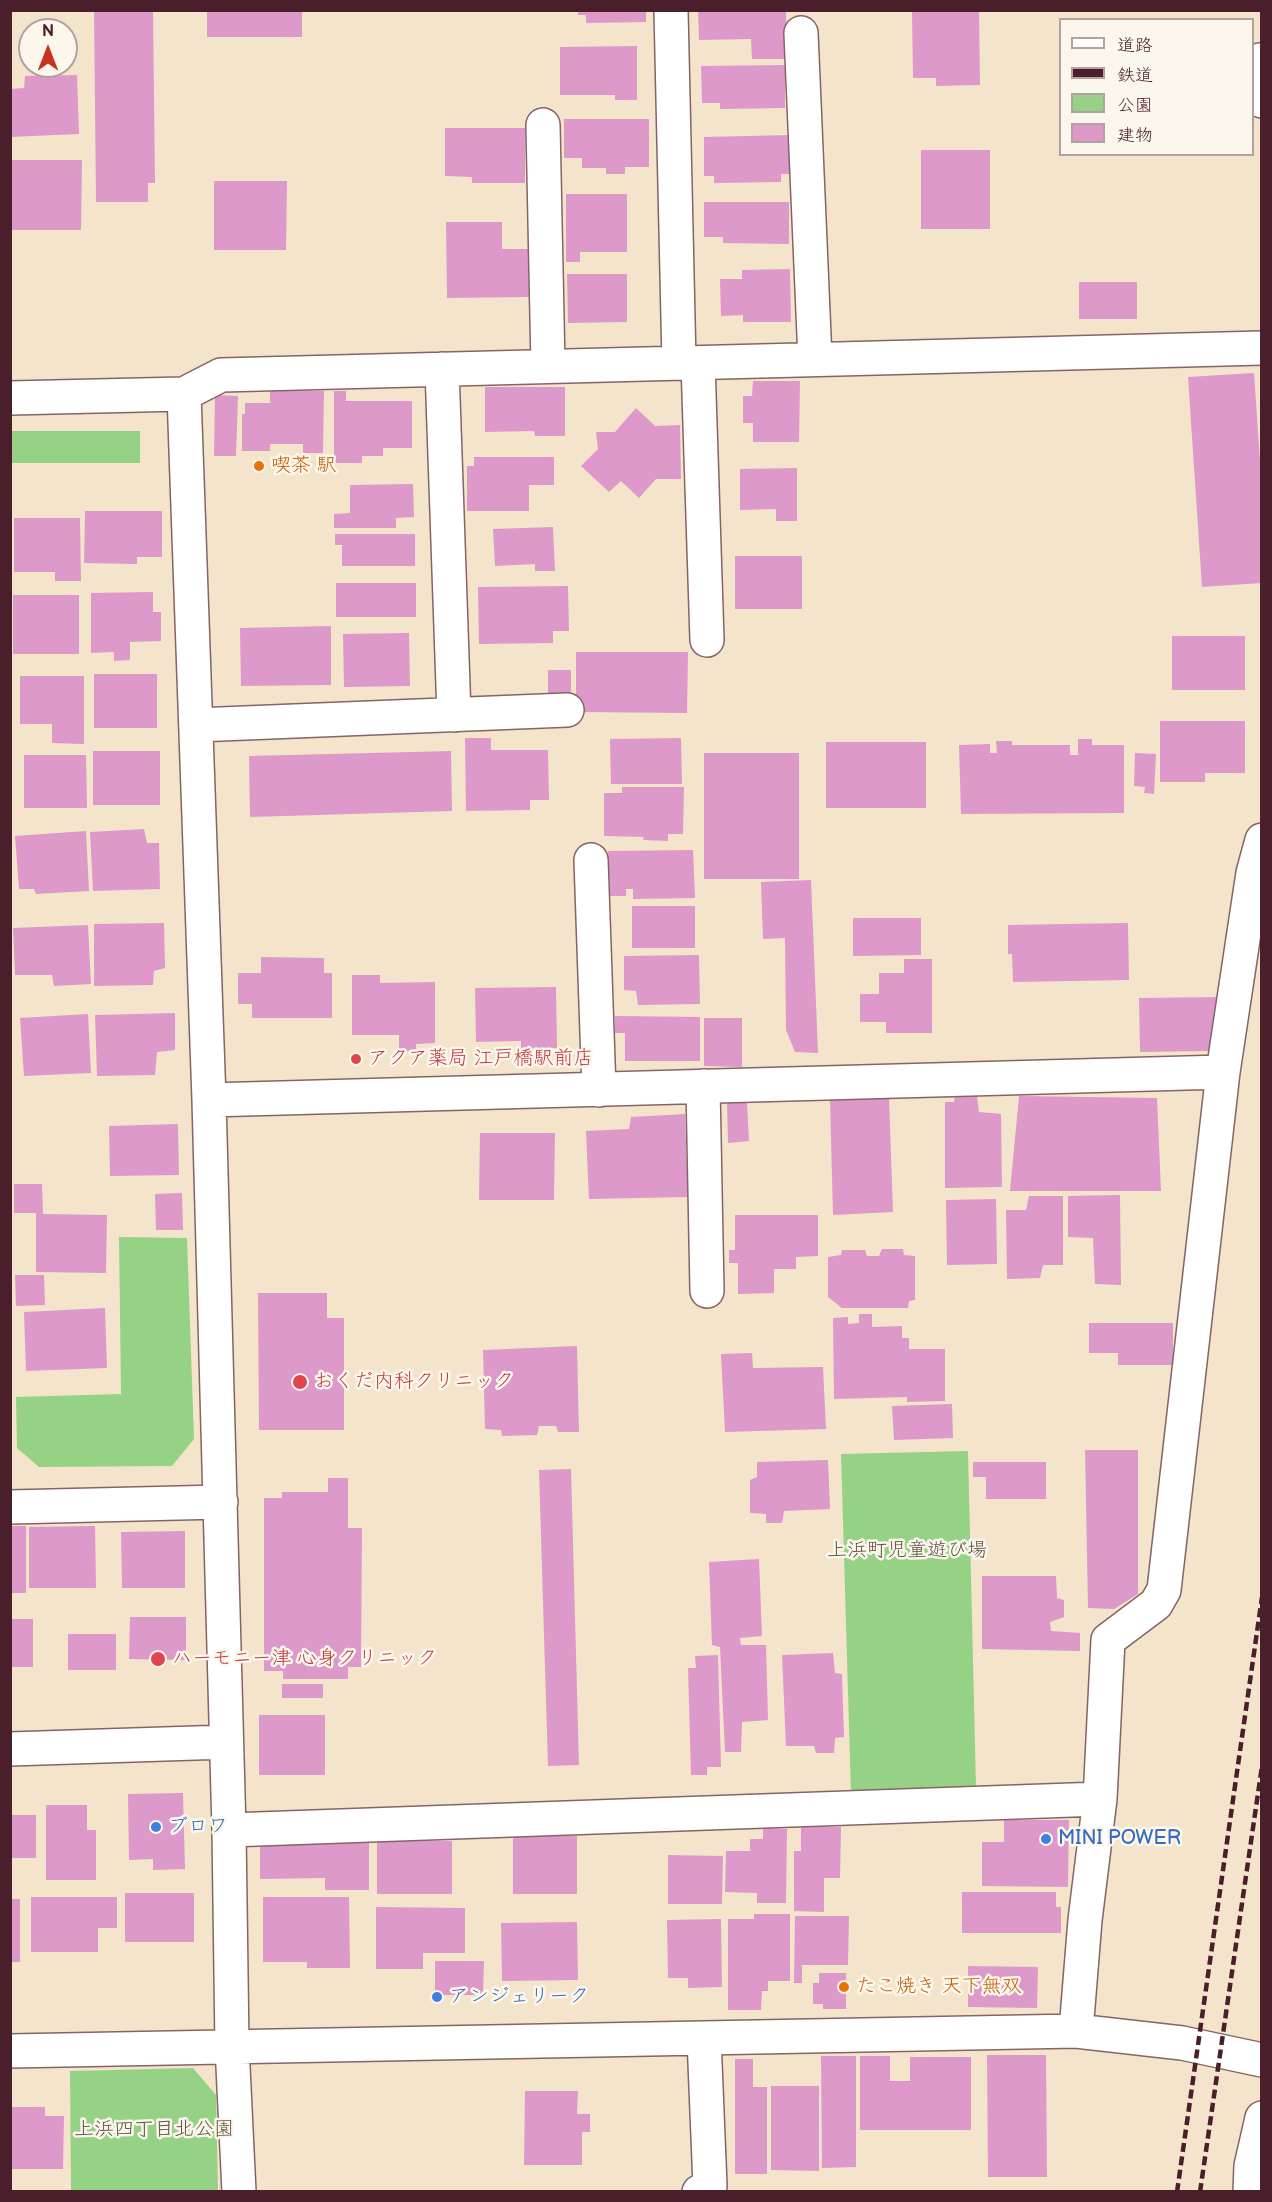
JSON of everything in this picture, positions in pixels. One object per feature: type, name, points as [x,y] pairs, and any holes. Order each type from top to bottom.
[{"type":"street","points":[[671,10],[688,363],[707,640]]},
{"type":"street","points":[[801,33],[815,359]]},
{"type":"street","points":[[1260,60],[1262,100]]},
{"type":"street","points":[[543,125],[548,366]]},
{"type":"street","points":[[10,398],[184,394],[221,375],[1262,348]]},
{"type":"street","points":[[442,369],[454,715]]},
{"type":"street","points":[[184,394],[209,1100],[229,1830],[232,2046],[239,2192]]},
{"type":"street","points":[[196,725],[567,710]]},
{"type":"street","points":[[1076,2031],[1085,1920],[1100,1798],[1108,1640],[1156,1604],[1164,1590],[1223,1072],[1253,873],[1262,840]]},
{"type":"street","points":[[591,861],[599,1090]]},
{"type":"street","points":[[209,1100],[1223,1072]]},
{"type":"street","points":[[703,1086],[707,1292]]},
{"type":"street","points":[[10,1507],[221,1502]]},
{"type":"street","points":[[10,1749],[226,1742]]},
{"type":"street","points":[[229,1830],[1100,1798]]},
{"type":"street","points":[[10,2051],[1076,2031],[1182,2043],[1262,2060]]},
{"type":"street","points":[[699,2192],[710,2186],[704,2038]]},
{"type":"street","points":[[1250,2192],[1251,2166],[1262,2118]]},
{"type":"green space","points":[[10,431],[140,431],[140,463],[11,463]]},
{"type":"green space","points":[[119,1237],[187,1238],[194,1439],[172,1466],[39,1467],[17,1448],[16,1397],[121,1394]]},
{"type":"green space","name":"上浜町児童遊び場","points":[[968,1451],[976,1787],[851,1794],[841,1454]]},
{"type":"green space","name":"上浜四丁目北公園","points":[[193,2068],[216,2095],[218,2191],[71,2191],[70,2071]]},
{"type":"building","points":[[94,10],[153,10],[155,183],[148,183],[148,202],[96,202]]},
{"type":"building","points":[[207,10],[302,10],[302,37],[207,37]]},
{"type":"building","points":[[578,10],[646,10],[646,22],[586,23],[586,15],[578,15]]},
{"type":"building","points":[[698,10],[786,10],[787,59],[752,59],[751,39],[699,40]]},
{"type":"building","points":[[912,10],[979,10],[980,85],[936,86],[936,78],[913,78]]},
{"type":"building","points":[[637,46],[637,100],[615,100],[615,95],[560,95],[560,47]]},
{"type":"building","points":[[785,65],[785,108],[720,109],[720,103],[702,103],[701,66]]},
{"type":"building","points":[[25,78],[77,78],[79,134],[10,137],[10,89],[24,88]]},
{"type":"building","points":[[564,119],[649,119],[649,167],[625,167],[625,174],[606,174],[606,168],[582,168],[582,158],[564,158]]},
{"type":"building","points":[[445,128],[525,128],[525,183],[472,183],[472,177],[445,176]]},
{"type":"building","points":[[790,135],[790,174],[781,174],[781,182],[714,183],[714,176],[704,176],[704,137]]},
{"type":"building","points":[[921,150],[990,150],[990,229],[921,229]]},
{"type":"building","points":[[10,160],[82,160],[81,230],[10,230]]},
{"type":"building","points":[[214,181],[287,181],[286,250],[214,250]]},
{"type":"building","points":[[566,194],[627,194],[627,252],[580,252],[580,262],[566,262]]},
{"type":"building","points":[[704,202],[789,202],[789,244],[723,243],[723,237],[704,237]]},
{"type":"building","points":[[446,222],[502,222],[502,249],[528,249],[529,297],[447,298]]},
{"type":"building","points":[[790,269],[791,322],[743,322],[743,315],[721,316],[720,279],[742,279],[742,270]]},
{"type":"building","points":[[567,274],[627,274],[627,322],[568,323]]},
{"type":"building","points":[[1079,282],[1137,282],[1137,319],[1079,319]]},
{"type":"building","points":[[1254,373],[1262,490],[1262,583],[1202,587],[1188,377]]},
{"type":"building","points":[[753,381],[800,381],[799,442],[753,442],[753,423],[743,423],[743,396],[752,396]]},
{"type":"building","points":[[485,387],[565,387],[565,436],[535,436],[534,431],[485,432]]},
{"type":"building","points":[[270,391],[324,391],[323,453],[303,453],[303,444],[270,444],[270,451],[242,451],[242,414],[245,414],[245,403],[270,403]]},
{"type":"building","points":[[334,391],[346,391],[346,401],[412,401],[412,448],[383,448],[383,456],[362,456],[362,463],[334,463]]},
{"type":"building","points":[[215,395],[238,396],[236,456],[214,456]]},
{"type":"building","points":[[636,408],[655,426],[680,425],[681,479],[656,479],[639,498],[621,481],[609,492],[581,466],[598,449],[596,432],[615,432]]},
{"type":"building","points":[[474,457],[554,457],[554,485],[529,485],[529,511],[467,511],[467,466],[474,466]]},
{"type":"building","points":[[797,468],[797,521],[776,521],[776,509],[740,510],[740,469]]},
{"type":"building","points":[[413,484],[414,517],[396,518],[396,528],[334,528],[334,514],[350,513],[350,485]]},
{"type":"building","points":[[85,511],[162,511],[162,557],[137,557],[137,564],[84,563]]},
{"type":"building","points":[[14,518],[80,518],[81,581],[55,581],[55,572],[14,572]]},
{"type":"building","points":[[553,527],[555,571],[535,571],[535,564],[495,566],[493,529]]},
{"type":"building","points":[[335,534],[415,534],[415,566],[342,566],[342,545],[335,545]]},
{"type":"building","points":[[735,556],[802,556],[802,609],[735,609]]},
{"type":"building","points":[[336,583],[416,583],[416,617],[336,617]]},
{"type":"building","points":[[568,586],[569,631],[553,631],[553,643],[479,644],[478,587]]},
{"type":"building","points":[[153,592],[153,612],[161,612],[161,641],[130,642],[130,660],[114,661],[114,652],[91,653],[91,593]]},
{"type":"building","points":[[13,595],[79,595],[79,654],[13,654]]},
{"type":"building","points":[[331,626],[331,685],[241,686],[240,628]]},
{"type":"building","points":[[409,633],[410,686],[344,687],[343,634]]},
{"type":"building","points":[[1172,636],[1245,636],[1245,690],[1172,690]]},
{"type":"building","points":[[576,652],[688,652],[687,713],[576,712]]},
{"type":"building","points":[[548,670],[571,670],[571,695],[548,695]]},
{"type":"building","points":[[94,674],[157,674],[157,728],[94,728]]},
{"type":"building","points":[[20,676],[84,676],[84,744],[52,743],[52,724],[20,724]]},
{"type":"building","points":[[1160,721],[1245,721],[1245,773],[1205,773],[1205,782],[1160,782]]},
{"type":"building","points":[[465,738],[491,738],[491,750],[548,750],[549,800],[530,800],[530,810],[466,811]]},
{"type":"building","points":[[681,738],[682,784],[611,784],[610,739]]},
{"type":"building","points":[[1078,739],[1092,739],[1092,745],[1124,745],[1124,813],[961,814],[959,745],[990,744],[990,753],[997,753],[996,741],[1012,741],[1012,745],[1070,745],[1070,755],[1078,755]]},
{"type":"building","points":[[826,742],[926,742],[926,808],[826,808]]},
{"type":"building","points":[[93,751],[160,751],[160,805],[93,805]]},
{"type":"building","points":[[451,751],[452,811],[250,817],[249,756]]},
{"type":"building","points":[[704,753],[799,753],[799,879],[704,879]]},
{"type":"building","points":[[1135,753],[1156,754],[1154,794],[1144,793],[1145,787],[1134,786]]},
{"type":"building","points":[[24,755],[86,755],[87,808],[24,808]]},
{"type":"building","points":[[622,787],[684,787],[683,834],[668,834],[668,841],[643,840],[644,837],[604,836],[604,793],[622,793]]},
{"type":"building","points":[[144,829],[147,843],[159,843],[160,889],[93,891],[90,832]]},
{"type":"building","points":[[86,831],[89,891],[36,894],[34,889],[19,889],[15,836]]},
{"type":"building","points":[[693,850],[695,898],[633,899],[633,889],[626,889],[626,896],[610,896],[608,851]]},
{"type":"building","points":[[811,880],[818,1053],[795,1052],[786,1030],[785,938],[763,939],[761,882]]},
{"type":"building","points":[[632,906],[695,906],[695,948],[632,948]]},
{"type":"building","points":[[853,918],[921,918],[921,955],[853,956]]},
{"type":"building","points":[[164,923],[165,968],[154,971],[153,985],[94,986],[94,924]]},
{"type":"building","points":[[1128,923],[1129,980],[1013,982],[1012,954],[1008,954],[1008,925]]},
{"type":"building","points":[[88,925],[91,984],[54,986],[52,975],[15,975],[13,928]]},
{"type":"building","points":[[699,955],[700,1004],[638,1005],[636,991],[624,990],[624,956]]},
{"type":"building","points":[[261,957],[324,958],[324,973],[332,973],[332,1018],[252,1018],[252,1004],[238,1004],[238,973],[261,973]]},
{"type":"building","points":[[904,959],[932,959],[932,1033],[886,1033],[886,1022],[860,1022],[860,994],[879,994],[879,973],[904,973]]},
{"type":"building","points":[[352,975],[380,975],[380,983],[435,982],[435,1043],[416,1044],[416,1051],[399,1051],[399,1035],[352,1035]]},
{"type":"building","points":[[556,987],[557,1048],[521,1049],[521,1041],[476,1042],[475,988]]},
{"type":"building","points":[[1218,997],[1213,1051],[1140,1052],[1139,998]]},
{"type":"building","points":[[175,1013],[175,1050],[157,1052],[155,1075],[97,1076],[95,1015]]},
{"type":"building","points":[[88,1014],[91,1073],[24,1076],[20,1018]]},
{"type":"building","points":[[615,1016],[700,1017],[700,1061],[625,1061],[625,1033],[615,1033]]},
{"type":"building","points":[[704,1018],[742,1018],[742,1067],[704,1066]]},
{"type":"building","points":[[955,1096],[977,1096],[979,1112],[1001,1114],[1002,1187],[945,1188],[945,1102],[954,1102]]},
{"type":"building","points":[[1019,1096],[1157,1098],[1161,1191],[1010,1191]]},
{"type":"building","points":[[889,1098],[893,1212],[833,1215],[830,1100]]},
{"type":"building","points":[[747,1102],[749,1141],[728,1143],[727,1103]]},
{"type":"building","points":[[685,1114],[688,1197],[589,1199],[586,1131],[629,1129],[631,1117]]},
{"type":"building","points":[[178,1124],[179,1175],[110,1176],[109,1126]]},
{"type":"building","points":[[480,1133],[555,1133],[554,1200],[479,1200]]},
{"type":"building","points":[[14,1184],[42,1184],[43,1214],[107,1215],[106,1273],[36,1272],[36,1213],[14,1213]]},
{"type":"building","points":[[182,1193],[183,1230],[156,1230],[155,1194]]},
{"type":"building","points":[[1120,1195],[1121,1285],[1095,1284],[1093,1238],[1068,1237],[1068,1196]]},
{"type":"building","points":[[1029,1196],[1063,1196],[1063,1265],[1043,1265],[1040,1278],[1007,1279],[1006,1210],[1026,1210]]},
{"type":"building","points":[[996,1199],[997,1264],[947,1265],[946,1200]]},
{"type":"building","points":[[735,1215],[818,1215],[818,1256],[796,1257],[796,1269],[774,1269],[774,1293],[738,1294],[738,1263],[729,1263],[729,1250],[735,1250]]},
{"type":"building","points":[[882,1249],[903,1249],[904,1255],[915,1256],[915,1300],[909,1301],[908,1308],[842,1308],[828,1297],[828,1257],[841,1255],[842,1250],[865,1250],[867,1256],[879,1256]]},
{"type":"building","points":[[15,1275],[44,1275],[45,1305],[16,1306]]},
{"type":"building","points":[[258,1293],[327,1293],[327,1318],[344,1318],[344,1430],[259,1430]]},
{"type":"building","points":[[105,1308],[107,1368],[26,1371],[24,1312]]},
{"type":"building","points":[[859,1314],[872,1314],[872,1327],[902,1326],[902,1338],[909,1338],[909,1349],[945,1349],[945,1401],[907,1402],[907,1397],[834,1399],[833,1318],[848,1317],[848,1324],[859,1323]]},
{"type":"building","points":[[1089,1323],[1173,1323],[1173,1365],[1118,1365],[1118,1353],[1089,1353]]},
{"type":"building","points":[[577,1346],[579,1432],[558,1432],[556,1426],[539,1426],[537,1435],[502,1436],[501,1430],[485,1429],[483,1350]]},
{"type":"building","points":[[752,1353],[753,1368],[823,1367],[826,1429],[725,1432],[721,1354]]},
{"type":"building","points":[[952,1404],[953,1438],[894,1440],[892,1406]]},
{"type":"building","points":[[1085,1450],[1138,1450],[1138,1594],[1114,1609],[1088,1608]]},
{"type":"building","points":[[828,1460],[830,1509],[784,1511],[782,1523],[766,1523],[766,1514],[750,1513],[750,1480],[757,1477],[757,1462]]},
{"type":"building","points":[[973,1462],[1046,1462],[1046,1499],[986,1499],[986,1477],[973,1477]]},
{"type":"building","points":[[571,1469],[579,1765],[548,1766],[539,1470]]},
{"type":"building","points":[[328,1478],[348,1478],[348,1528],[362,1528],[361,1667],[348,1667],[348,1679],[283,1679],[283,1671],[264,1671],[264,1498],[282,1498],[282,1492],[328,1492]]},
{"type":"building","points":[[10,1526],[26,1526],[26,1593],[10,1593]]},
{"type":"building","points":[[95,1526],[96,1588],[29,1588],[29,1527]]},
{"type":"building","points":[[185,1531],[185,1588],[122,1588],[121,1532]]},
{"type":"building","points":[[759,1559],[762,1636],[740,1638],[741,1645],[766,1645],[768,1720],[742,1722],[741,1752],[725,1752],[720,1647],[712,1645],[709,1562]]},
{"type":"building","points":[[982,1576],[1056,1576],[1057,1598],[1064,1600],[1064,1617],[1050,1622],[1051,1631],[1080,1633],[1080,1651],[982,1649]]},
{"type":"building","points":[[130,1617],[186,1617],[186,1660],[129,1659]]},
{"type":"building","points":[[10,1619],[33,1619],[33,1667],[10,1667]]},
{"type":"building","points":[[68,1634],[116,1634],[116,1670],[68,1670]]},
{"type":"building","points":[[833,1653],[835,1673],[842,1674],[844,1737],[835,1738],[834,1753],[816,1753],[814,1746],[786,1746],[782,1655]]},
{"type":"building","points":[[718,1655],[721,1767],[707,1767],[707,1775],[691,1775],[688,1668],[696,1668],[695,1656]]},
{"type":"building","points":[[282,1684],[323,1684],[323,1698],[282,1698]]},
{"type":"building","points":[[259,1715],[325,1715],[325,1775],[259,1775]]},
{"type":"building","name":"ブロワ","points":[[183,1793],[185,1869],[153,1870],[153,1859],[129,1860],[128,1794]]},
{"type":"building","points":[[46,1805],[87,1805],[87,1830],[96,1830],[96,1880],[46,1880]]},
{"type":"building","points":[[10,1815],[36,1815],[36,1858],[10,1858]]},
{"type":"building","points":[[1004,1820],[1069,1820],[1068,1887],[982,1886],[982,1842],[1004,1842]]},
{"type":"building","points":[[801,1826],[841,1827],[840,1878],[824,1878],[824,1912],[794,1911],[794,1851],[801,1851]]},
{"type":"building","points":[[763,1828],[787,1829],[786,1903],[757,1903],[757,1893],[725,1892],[726,1851],[750,1851],[750,1839],[763,1839]]},
{"type":"building","points":[[513,1836],[577,1836],[577,1894],[513,1894]]},
{"type":"building","points":[[377,1841],[452,1841],[452,1894],[377,1894]]},
{"type":"building","points":[[369,1843],[369,1890],[325,1890],[325,1878],[260,1879],[260,1844]]},
{"type":"building","points":[[668,1855],[723,1856],[722,1904],[668,1904]]},
{"type":"building","points":[[962,1892],[1056,1892],[1056,1907],[1061,1907],[1061,1933],[962,1933]]},
{"type":"building","points":[[125,1893],[194,1893],[194,1942],[125,1942]]},
{"type":"building","points":[[31,1897],[117,1897],[117,1928],[98,1928],[98,1952],[31,1952]]},
{"type":"building","points":[[263,1897],[349,1897],[350,1968],[307,1968],[307,1962],[263,1962]]},
{"type":"building","points":[[10,1899],[20,1899],[20,1962],[10,1962]]},
{"type":"building","points":[[376,1907],[465,1908],[465,1953],[423,1953],[423,1969],[376,1969]]},
{"type":"building","points":[[754,1914],[790,1914],[790,1981],[768,1981],[768,1991],[762,1991],[761,2010],[728,2010],[728,1919],[754,1919]]},
{"type":"building","points":[[795,1916],[849,1916],[848,1965],[802,1965],[802,1983],[794,1983]]},
{"type":"building","points":[[721,1919],[722,1987],[688,1988],[688,1978],[668,1978],[667,1920]]},
{"type":"building","points":[[577,1922],[578,1980],[502,1981],[501,1923]]},
{"type":"building","points":[[435,1961],[484,1961],[483,1995],[435,1995]]},
{"type":"building","points":[[968,1966],[1038,1967],[1037,2008],[968,2007]]},
{"type":"building","points":[[819,1973],[846,1973],[846,2009],[823,2009],[823,2004],[813,2004],[813,1983],[819,1983]]},
{"type":"building","points":[[987,2055],[1046,2055],[1047,2177],[988,2177]]},
{"type":"building","points":[[821,2056],[856,2056],[856,2167],[822,2168]]},
{"type":"building","points":[[860,2056],[890,2056],[890,2081],[910,2081],[910,2057],[971,2057],[971,2130],[860,2130]]},
{"type":"building","points":[[735,2059],[753,2059],[753,2087],[767,2087],[767,2174],[735,2174]]},
{"type":"building","points":[[771,2086],[819,2086],[819,2171],[771,2170]]},
{"type":"building","points":[[525,2091],[578,2091],[577,2114],[590,2114],[590,2132],[582,2132],[582,2165],[524,2165]]},
{"type":"building","points":[[10,2107],[45,2107],[45,2116],[64,2116],[63,2169],[10,2169]]},
{"type":"railway","points":[[1177,2192],[1262,1597]]},
{"type":"railway","points":[[1200,2192],[1262,1766]]},
{"type":"place","name":"喫茶 駅","points":[[259,466]]},
{"type":"place","name":"アクア薬局 江戸橋駅前店","points":[[356,1059]]},
{"type":"place","name":"おくだ内科クリニック","points":[[300,1382]]},
{"type":"place","name":"ハーモニー津 心身クリニック","points":[[158,1659]]},
{"type":"place","name":"ブロワ","points":[[156,1827]]},
{"type":"place","name":"MINI POWER","points":[[1046,1839]]},
{"type":"place","name":"たこ焼き 天下無双","points":[[844,1987]]},
{"type":"place","name":"アンジェリーク","points":[[437,1997]]}]
